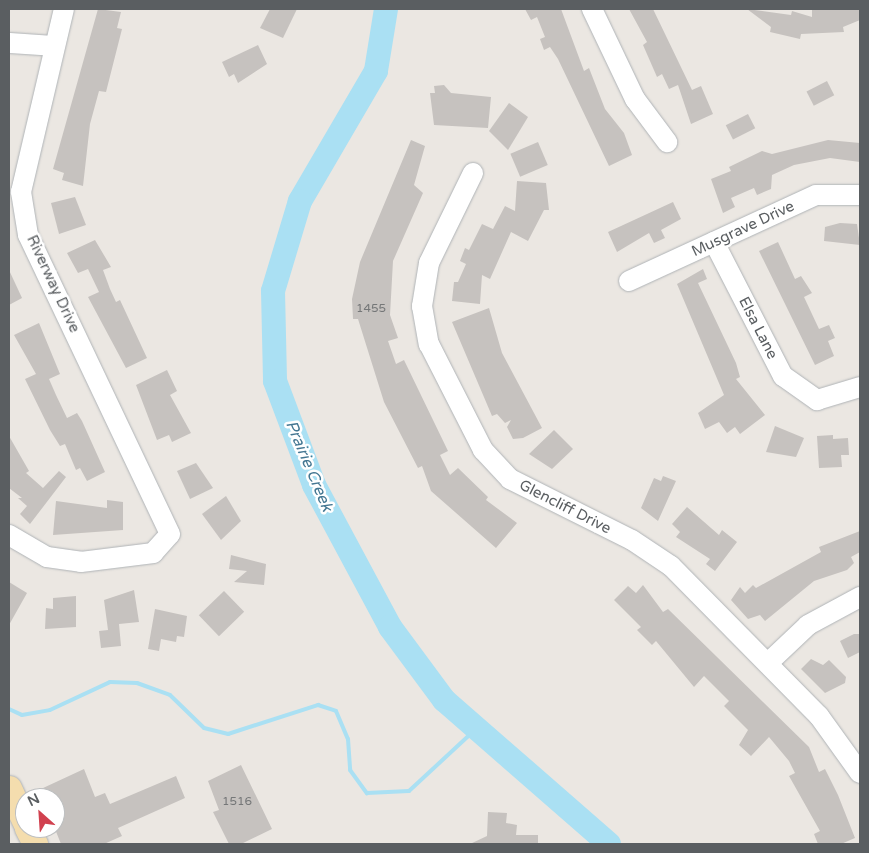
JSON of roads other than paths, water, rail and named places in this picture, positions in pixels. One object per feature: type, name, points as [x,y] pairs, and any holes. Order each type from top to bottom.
[{"type":"main road","points":[[9,788],[15,805]]},
{"type":"street","name":"Riverway Drive","points":[[9,535],[47,557],[81,562],[153,553],[170,534],[152,488],[28,235],[21,192],[64,9]]},
{"type":"street","points":[[592,9],[635,99],[667,142]]},
{"type":"street","points":[[9,44],[54,46]]},
{"type":"street","name":"Glencliff Drive","points":[[473,173],[429,263],[422,306],[430,344],[477,440],[510,479],[632,540],[671,566],[768,663],[840,739],[860,773]]},
{"type":"street","name":"Musgrave Drive","points":[[629,281],[816,195],[860,195]]},
{"type":"street","name":"Elsa Lane","points":[[714,242],[783,376],[817,400],[860,387]]},
{"type":"street","points":[[768,663],[808,625],[860,597]]},
{"type":"waterway","name":"Prairie Creek","points":[[386,9],[376,71],[300,201],[273,291],[275,381],[314,485],[390,627],[444,700],[609,844]]},
{"type":"waterway","points":[[9,709],[22,715],[50,710],[110,682],[137,683],[170,695],[204,728],[228,734],[318,705],[336,711],[348,739],[350,770],[367,793],[409,791],[477,728]]}]
